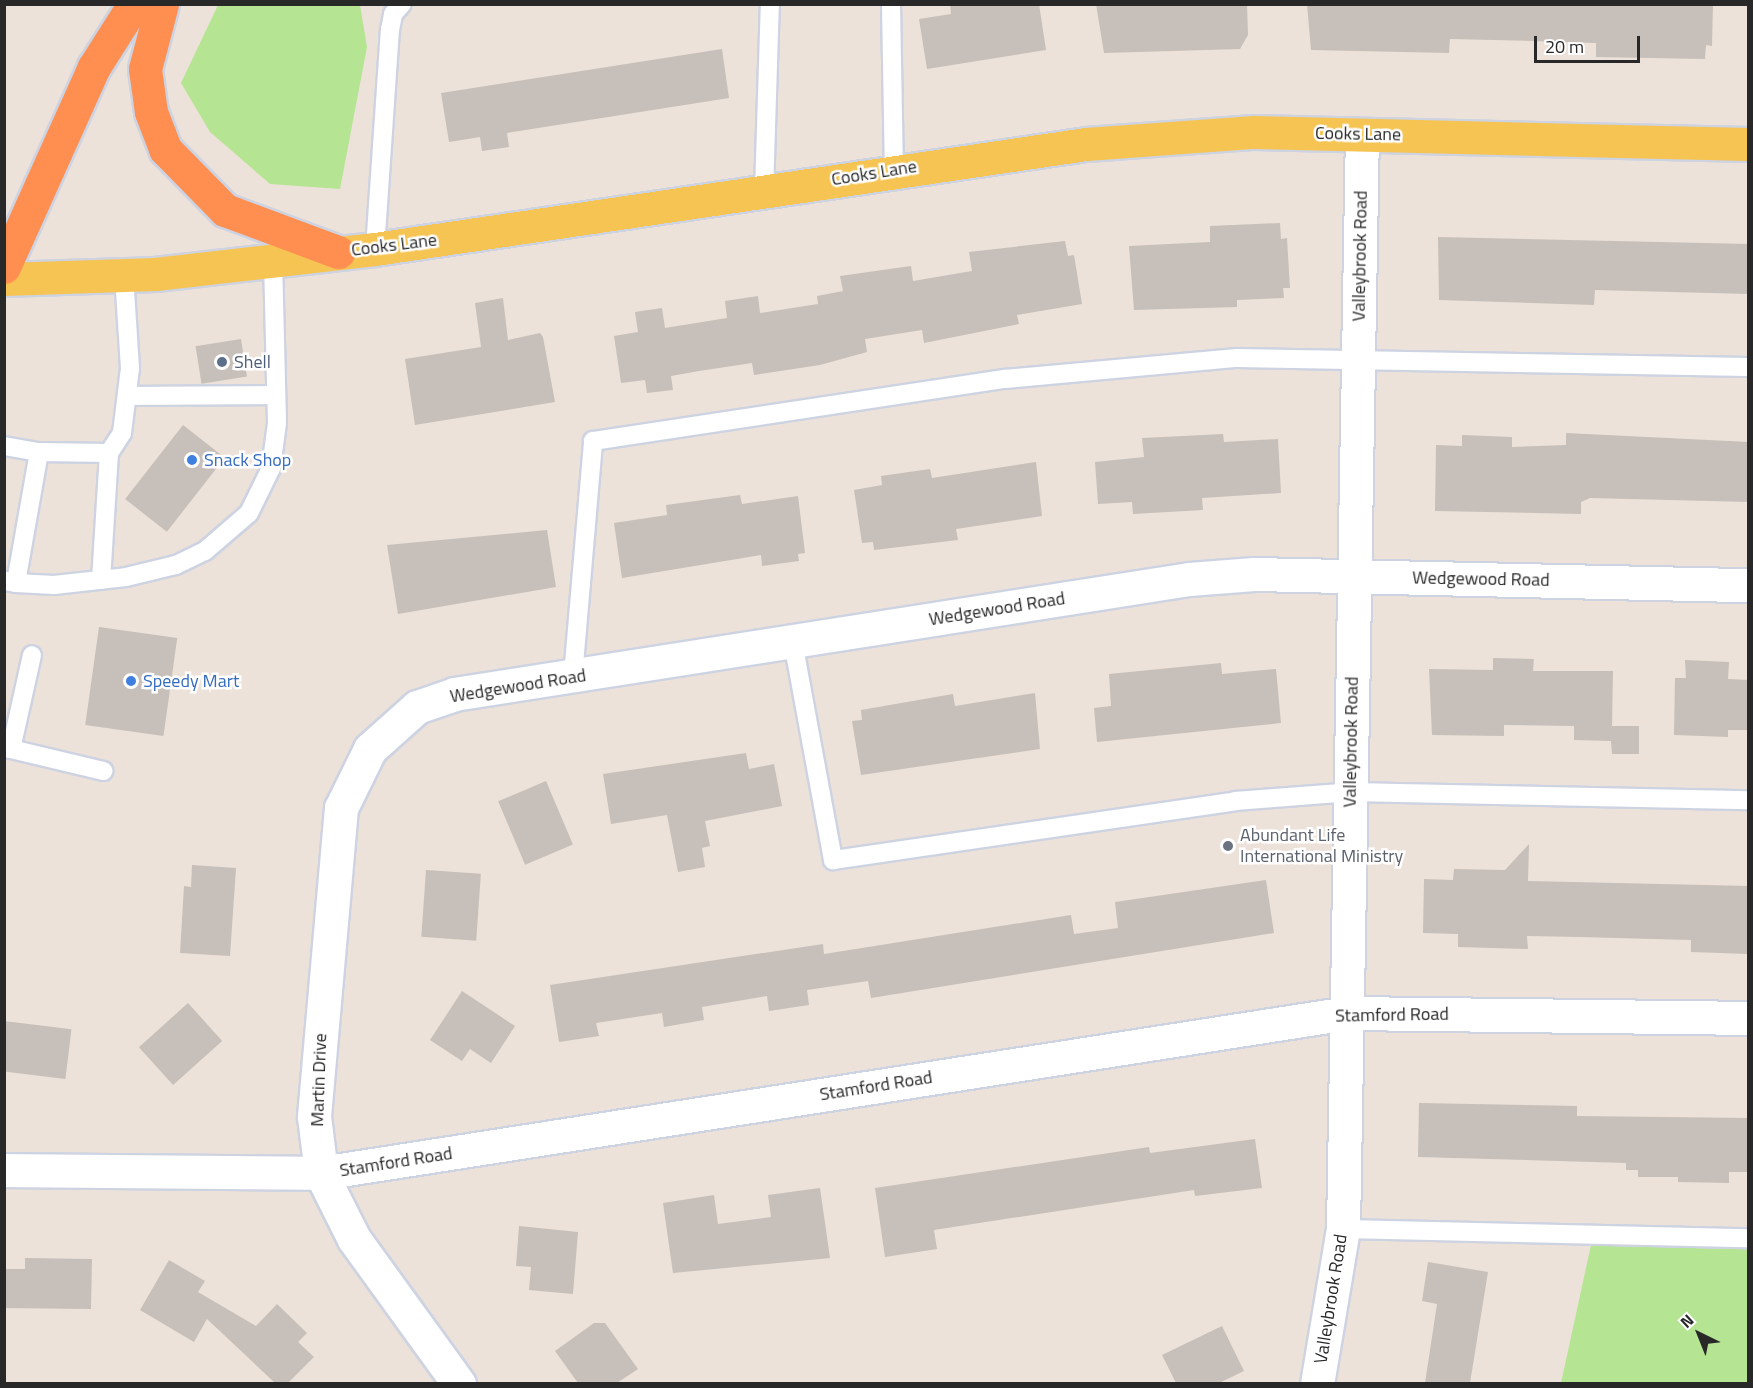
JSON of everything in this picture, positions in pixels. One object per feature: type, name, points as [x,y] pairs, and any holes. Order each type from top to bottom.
[{"type":"highway","points":[[4,267],[94,67],[134,4]]},
{"type":"highway","points":[[162,4],[145,69],[151,112],[165,149],[225,210],[338,252]]},
{"type":"main road","name":"Cooks Lane","points":[[4,279],[124,275],[375,249],[894,170],[1086,144],[1255,132],[1749,144]]},
{"type":"street","name":"Valleybrook Road","points":[[1317,1383],[1343,1229],[1362,135]]},
{"type":"street","name":"Wedgewood Road","points":[[335,843],[353,778],[370,749],[417,707],[454,694],[1189,579],[1354,576],[1749,585]]},
{"type":"street","name":"Martin Drive","points":[[335,843],[315,1116],[321,1173],[354,1239],[459,1383]]},
{"type":"street","name":"Stamford Road","points":[[4,1170],[321,1173],[1347,1012],[1749,1018]]},
{"type":"lane","points":[[375,249],[390,30],[393,14],[402,4]]},
{"type":"lane","points":[[764,191],[770,4]]},
{"type":"lane","points":[[891,4],[894,170]]},
{"type":"lane","points":[[39,452],[10,582],[101,580],[176,565],[205,551],[249,513],[271,468],[275,395],[273,261]]},
{"type":"lane","points":[[101,580],[109,453],[122,433],[127,396],[124,275]]},
{"type":"lane","points":[[573,676],[593,441],[1005,379],[1237,358],[1358,358],[1749,366]]},
{"type":"lane","points":[[127,396],[275,395]]},
{"type":"lane","points":[[4,446],[39,452],[109,453]]},
{"type":"lane","points":[[793,642],[833,860],[1235,801],[1351,792],[1749,800]]},
{"type":"lane","points":[[32,655],[8,749],[103,771]]},
{"type":"lane","points":[[1343,1229],[1749,1238]]},
{"type":"green space","points":[[218,5],[360,5],[367,47],[340,189],[270,184],[210,132],[181,83]]},
{"type":"green space","points":[[1591,1245],[1748,1249],[1748,1383],[1561,1383]]},
{"type":"building","points":[[950,4],[1039,4],[1046,50],[927,69],[919,19],[951,14]]},
{"type":"building","points":[[1096,4],[1247,4],[1248,35],[1240,49],[1104,53]]},
{"type":"building","points":[[1307,4],[1713,4],[1712,46],[1706,45],[1705,59],[1596,57],[1596,43],[1450,39],[1449,53],[1311,50]]},
{"type":"building","points":[[722,49],[729,98],[507,133],[509,147],[482,151],[480,137],[449,142],[441,93]]},
{"type":"building","points":[[1280,223],[1281,239],[1287,238],[1290,288],[1283,288],[1284,298],[1237,300],[1237,307],[1134,310],[1129,246],[1210,242],[1210,226]]},
{"type":"building","points":[[1438,237],[1749,244],[1749,294],[1595,290],[1594,305],[1439,300]]},
{"type":"building","points":[[1065,241],[1068,256],[1074,255],[1082,304],[1017,315],[1019,324],[924,343],[922,330],[865,339],[867,352],[820,365],[754,375],[752,363],[699,371],[671,376],[673,390],[647,393],[645,380],[621,383],[614,336],[638,332],[635,312],[662,308],[665,328],[727,318],[725,301],[758,296],[760,313],[818,304],[817,296],[843,291],[840,276],[911,266],[913,281],[972,271],[969,252]]},
{"type":"building","points":[[503,298],[508,340],[540,333],[543,337],[555,402],[415,425],[405,359],[481,347],[475,303]]},
{"type":"building","name":"Shell","points":[[241,339],[247,377],[202,384],[196,346]]},
{"type":"building","points":[[183,425],[225,458],[167,532],[125,499]]},
{"type":"building","points":[[1566,433],[1749,442],[1749,502],[1590,498],[1581,502],[1581,514],[1435,511],[1436,445],[1462,446],[1462,435],[1512,437],[1512,447],[1566,445]]},
{"type":"building","points":[[1223,434],[1224,442],[1278,439],[1281,493],[1202,498],[1203,510],[1133,514],[1132,502],[1098,504],[1095,462],[1144,457],[1142,438]]},
{"type":"building","points":[[1036,462],[1042,516],[956,529],[958,540],[874,550],[873,542],[862,543],[854,490],[882,485],[881,476],[930,469],[932,478]]},
{"type":"building","points":[[740,495],[742,504],[798,496],[805,553],[798,554],[799,561],[762,566],[761,555],[622,578],[614,523],[667,515],[666,505]]},
{"type":"building","points":[[547,530],[556,587],[398,614],[387,545]]},
{"type":"building","name":"Speedy Mart","points":[[99,627],[177,638],[163,736],[85,725]]},
{"type":"building","points":[[1493,658],[1534,659],[1533,671],[1613,671],[1612,726],[1639,726],[1639,754],[1612,754],[1611,741],[1574,740],[1574,726],[1504,725],[1504,736],[1432,735],[1429,669],[1493,670]]},
{"type":"building","points":[[1685,660],[1729,662],[1728,679],[1749,680],[1749,730],[1728,730],[1728,737],[1674,735],[1675,678],[1686,678]]},
{"type":"building","points":[[1221,663],[1222,674],[1276,669],[1281,723],[1097,742],[1094,708],[1111,706],[1109,674]]},
{"type":"building","points":[[1035,693],[1040,749],[861,775],[852,721],[862,720],[861,710],[953,694],[955,706]]},
{"type":"building","points":[[746,753],[749,769],[774,764],[782,806],[705,821],[710,846],[702,848],[705,867],[678,872],[667,815],[611,824],[603,774]]},
{"type":"building","points":[[546,781],[573,845],[525,865],[498,801]]},
{"type":"building","points":[[1529,844],[1528,881],[1749,886],[1749,954],[1691,952],[1691,940],[1580,937],[1527,936],[1528,949],[1458,947],[1458,934],[1423,933],[1424,879],[1453,880],[1454,869],[1505,870]]},
{"type":"building","points":[[192,865],[236,868],[230,956],[180,953],[184,886],[191,887]]},
{"type":"building","points":[[426,870],[481,874],[476,941],[421,937]]},
{"type":"building","points":[[1266,880],[1274,933],[871,998],[868,981],[807,990],[809,1005],[769,1011],[767,996],[702,1007],[704,1020],[664,1027],[662,1013],[596,1023],[599,1036],[559,1042],[550,985],[823,944],[824,954],[1071,915],[1074,934],[1118,928],[1115,902]]},
{"type":"building","points":[[462,991],[515,1026],[491,1063],[470,1049],[462,1061],[430,1040]]},
{"type":"building","points":[[188,1003],[222,1041],[173,1085],[139,1047]]},
{"type":"building","points":[[4,1021],[71,1029],[65,1079],[4,1071]]},
{"type":"building","points":[[1419,1103],[1577,1106],[1577,1116],[1749,1118],[1749,1172],[1729,1172],[1729,1183],[1678,1182],[1678,1177],[1638,1177],[1638,1170],[1626,1170],[1626,1163],[1418,1157]]},
{"type":"building","points":[[1255,1139],[1262,1188],[1195,1196],[1194,1190],[934,1230],[937,1249],[885,1257],[875,1188],[1149,1147],[1150,1153]]},
{"type":"building","points":[[820,1188],[830,1258],[673,1273],[663,1203],[714,1195],[718,1224],[771,1217],[768,1195]]},
{"type":"building","points":[[519,1226],[578,1232],[573,1294],[529,1290],[531,1267],[516,1266]]},
{"type":"building","points":[[25,1258],[92,1259],[91,1309],[4,1308],[4,1269],[25,1269]]},
{"type":"building","points":[[169,1260],[205,1281],[198,1292],[256,1326],[277,1304],[307,1333],[298,1342],[314,1357],[288,1383],[275,1383],[207,1319],[194,1342],[140,1310]]},
{"type":"building","points":[[1428,1262],[1488,1272],[1470,1383],[1425,1383],[1437,1304],[1422,1301]]},
{"type":"building","points":[[594,1323],[605,1323],[638,1369],[617,1383],[578,1383],[555,1351]]},
{"type":"building","points":[[1222,1326],[1244,1371],[1219,1383],[1176,1383],[1162,1355]]},
{"type":"place","name":"Shell","points":[[222,362]]},
{"type":"place","name":"Snack Shop","points":[[192,460]]},
{"type":"place","name":"Speedy Mart","points":[[131,681]]},
{"type":"place","name":"Abundant Life International Ministry","points":[[1228,846]]}]
